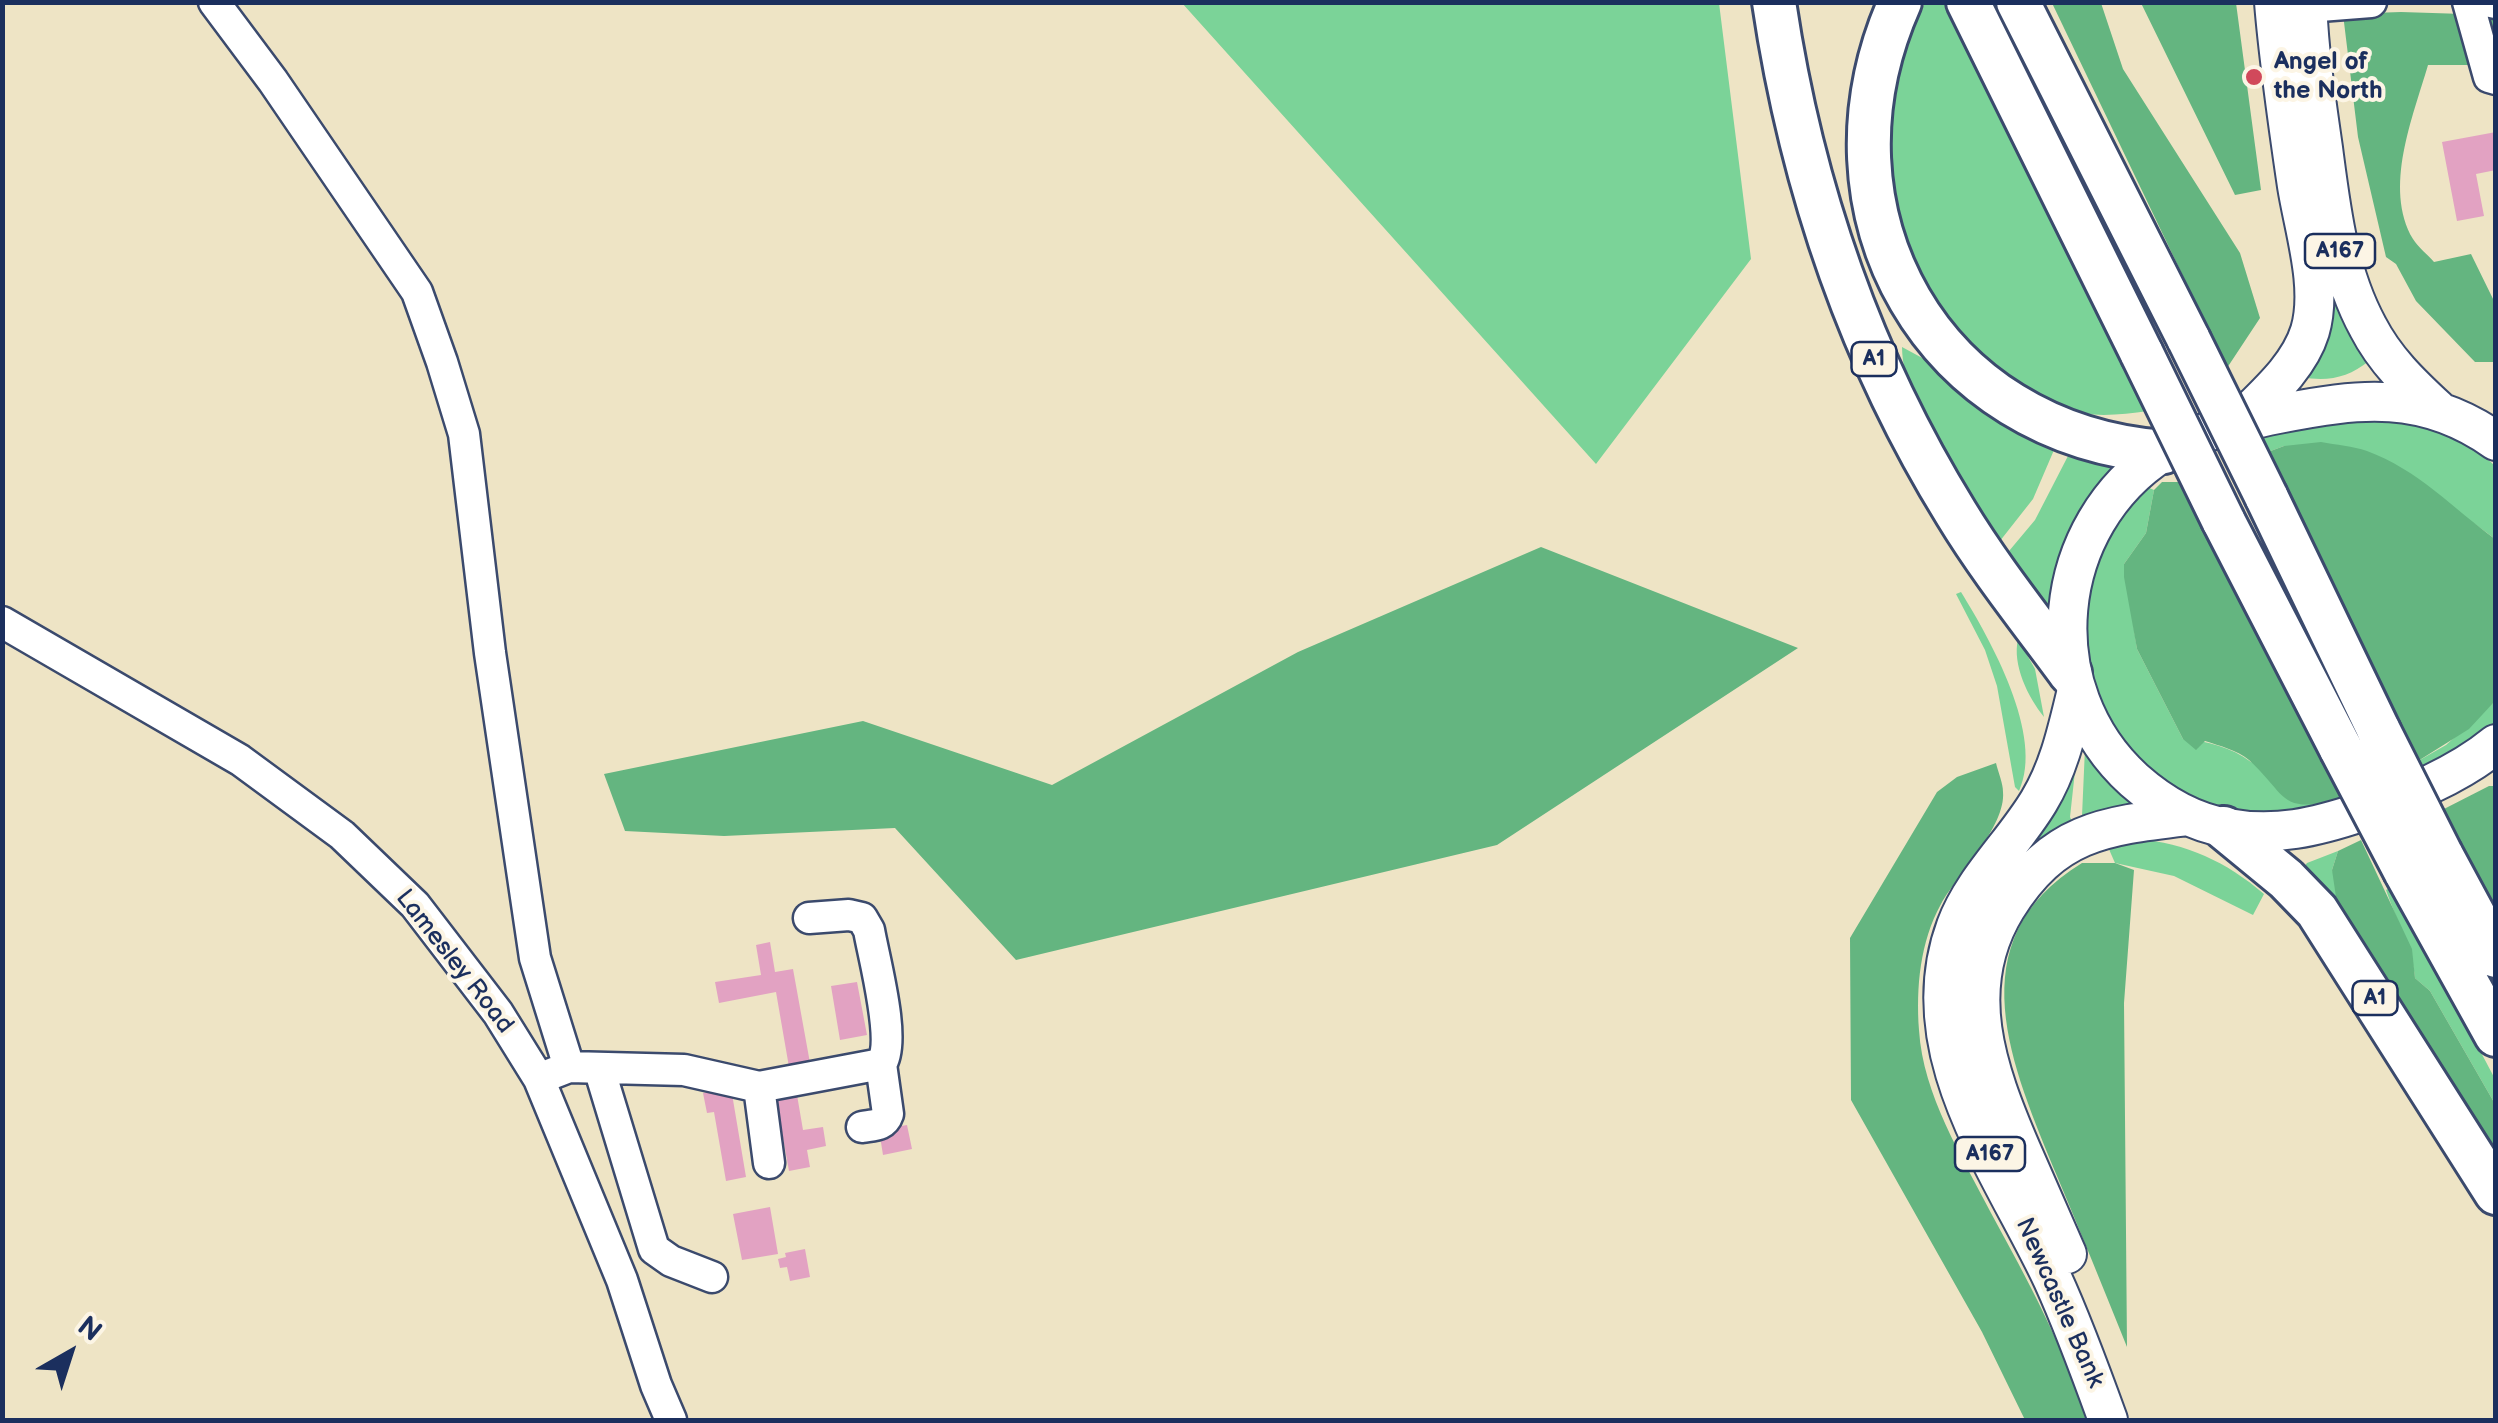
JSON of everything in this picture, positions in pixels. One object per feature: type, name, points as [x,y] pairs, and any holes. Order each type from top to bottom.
[{"type":"highway","name":"A1","points":[[1774,2],[1796,130],[1816,203],[1840,278],[1872,354],[1954,510],[2073,683]]},
{"type":"highway","name":"A1","points":[[1900,2],[1876,68],[1867,142],[1876,216],[1903,287],[1947,350],[2002,398],[2047,424],[2091,441],[2164,452]]},
{"type":"highway","points":[[2018,2],[2190,340],[2379,730],[2423,863],[2496,1035]]},
{"type":"highway","points":[[1974,16],[2341,749],[2496,956]]},
{"type":"highway","name":"A1","points":[[2206,822],[2286,879],[2317,912],[2352,961],[2496,1193]]},
{"type":"main road","name":"A167","points":[[2240,421],[2297,358],[2306,343],[2313,316],[2311,273],[2288,125],[2296,4]]},
{"type":"main road","name":"A167","points":[[2296,4],[2310,60],[2343,270],[2369,330],[2386,356],[2439,411]]},
{"type":"main road","name":"A167","points":[[2496,441],[2463,420],[2439,411],[2392,401],[2342,400],[2240,421],[2164,452],[2106,507],[2080,554],[2069,604],[2067,638],[2073,683],[2098,738],[2147,791],[2206,822],[2284,832],[2315,827],[2394,800],[2445,777],[2496,744]]},
{"type":"main road","name":"Newcastle Bank","points":[[2073,683],[2050,782],[1956,924],[1947,956],[1943,1012],[1948,1054],[1963,1099],[2053,1281],[2108,1420]]},
{"type":"main road","name":"Newcastle Bank","points":[[2126,1420],[2106,1345],[1994,1085],[1983,1046],[1980,988],[1992,936],[2025,878],[2043,860],[2102,829],[2206,822]]},
{"type":"street","points":[[214,2],[417,292],[464,434],[490,654],[535,958],[584,1067],[654,1250],[712,1278]]},
{"type":"street","points":[[2296,4],[2371,2]]},
{"type":"street","points":[[2468,2],[2489,77],[2496,80]]},
{"type":"street","name":"Lamesley Road","points":[[2,622],[240,760],[342,836],[415,905],[498,1014],[539,1079],[622,1280],[671,1420]]},
{"type":"street","points":[[539,1079],[584,1067],[684,1070],[760,1087],[882,1064],[886,1059],[886,1032],[869,930],[862,918],[848,915],[809,918]]},
{"type":"street","points":[[862,1126],[886,1121],[882,1064]]},
{"type":"street","points":[[760,1087],[769,1163]]},
{"type":"green space","points":[[1182,3],[1719,3],[1751,259],[1596,464]]},
{"type":"green space","points":[[1925,3],[1946,3],[2148,411],[2084,414],[2038,397],[1977,349],[1924,281],[1900,230],[1887,164],[1900,67]]},
{"type":"green space","points":[[2052,3],[2101,3],[2123,69],[2240,253],[2260,318],[2227,368]]},
{"type":"green space","points":[[2141,3],[2236,3],[2261,190],[2235,195]]},
{"type":"green space","points":[[2343,14],[2495,15],[2495,65],[2428,65],[2404,152],[2401,198],[2404,219],[2413,239],[2434,262],[2471,254],[2495,303],[2495,362],[2475,362],[2416,301],[2396,264],[2386,257],[2358,137]]},
{"type":"green space","points":[[2314,234],[2369,361],[2345,375],[2328,379],[2301,377]]},
{"type":"green space","points":[[1902,347],[1926,360],[1983,411],[2054,450],[2033,499],[1996,546],[1923,423],[1905,372]]},
{"type":"green space","points":[[2351,415],[2429,427],[2480,453],[2495,466],[2495,539],[2475,524],[2284,446],[2268,452],[2261,438]]},
{"type":"green space","points":[[2321,442],[2367,451],[2402,468],[2495,539],[2495,701],[2469,729],[2418,761],[2268,452]]},
{"type":"green space","points":[[2068,456],[2120,466],[2071,536],[2049,618],[2004,557],[2035,520]]},
{"type":"green space","points":[[2162,482],[2183,482],[2342,800],[2295,803],[2279,793],[2239,754],[2205,741],[2196,750],[2183,739],[2137,649],[2124,577],[2124,564],[2146,533],[2154,490]]},
{"type":"green space","points":[[2147,487],[2154,490],[2146,533],[2124,564],[2137,649],[2183,739],[2227,749],[2342,800],[2279,818],[2221,812],[2169,790],[2122,747],[2084,675],[2085,587],[2118,516]]},
{"type":"green space","points":[[1541,547],[1798,648],[1497,845],[1016,960],[895,828],[724,836],[625,831],[604,774],[863,721],[1052,785],[1298,652]]},
{"type":"green space","points":[[1961,592],[1999,661],[2020,716],[2025,769],[2019,791],[2015,787],[1997,686],[1985,650],[1956,594]]},
{"type":"green space","points":[[2018,639],[2035,669],[2044,717],[2023,680],[2017,659]]},
{"type":"green space","points":[[2495,701],[2495,723],[2471,743],[2421,769],[2418,761],[2446,745]]},
{"type":"green space","points":[[2085,748],[2109,780],[2143,810],[2085,822]]},
{"type":"green space","points":[[2076,762],[2070,817],[2074,826],[2029,853],[1957,1036],[1965,929]]},
{"type":"green space","points":[[1996,763],[2003,792],[1997,820],[1941,904],[1924,949],[1918,998],[1922,1054],[1946,1124],[2044,1314],[2086,1420],[2025,1420],[1982,1332],[1851,1100],[1850,938],[1937,792],[1957,777]]},
{"type":"green space","points":[[2495,786],[2495,920],[2442,810]]},
{"type":"green space","points":[[2137,839],[2189,850],[2235,872],[2264,894],[2253,915],[2174,876],[2115,863],[2108,847]]},
{"type":"green space","points":[[2361,840],[2412,949],[2415,978],[2430,991],[2495,1104],[2495,1158],[2336,897],[2332,870],[2338,851]]},
{"type":"green space","points":[[2338,851],[2332,870],[2407,1018],[2301,871],[2307,863]]},
{"type":"green space","points":[[2082,863],[2115,863],[2134,870],[2124,1003],[2127,1347],[2024,1092],[2005,1008],[2006,968],[2018,930],[2042,894]]},
{"type":"green space","points":[[2393,886],[2495,1079],[2495,1104],[2430,991],[2415,978],[2407,944],[2386,890]]},
{"type":"building","points":[[2496,132],[2496,170],[2476,174],[2484,216],[2457,221],[2442,142]]},
{"type":"building","points":[[770,942],[775,972],[793,969],[810,1063],[789,1067],[776,992],[719,1003],[715,982],[761,975],[756,945]]},
{"type":"building","points":[[857,982],[867,1035],[840,1040],[831,986]]},
{"type":"building","points":[[731,1088],[746,1177],[726,1181],[714,1112],[707,1113],[703,1093]]},
{"type":"building","points":[[797,1095],[803,1130],[823,1127],[826,1146],[807,1150],[810,1167],[789,1171],[776,1099]]},
{"type":"building","points":[[907,1125],[912,1149],[883,1155],[879,1130]]},
{"type":"building","points":[[770,1207],[778,1254],[742,1260],[733,1214]]},
{"type":"building","points":[[805,1249],[810,1277],[790,1281],[787,1267],[780,1268],[778,1259],[786,1257],[785,1253]]},
{"type":"place","name":"Angel of the North","points":[[2254,77]]}]
